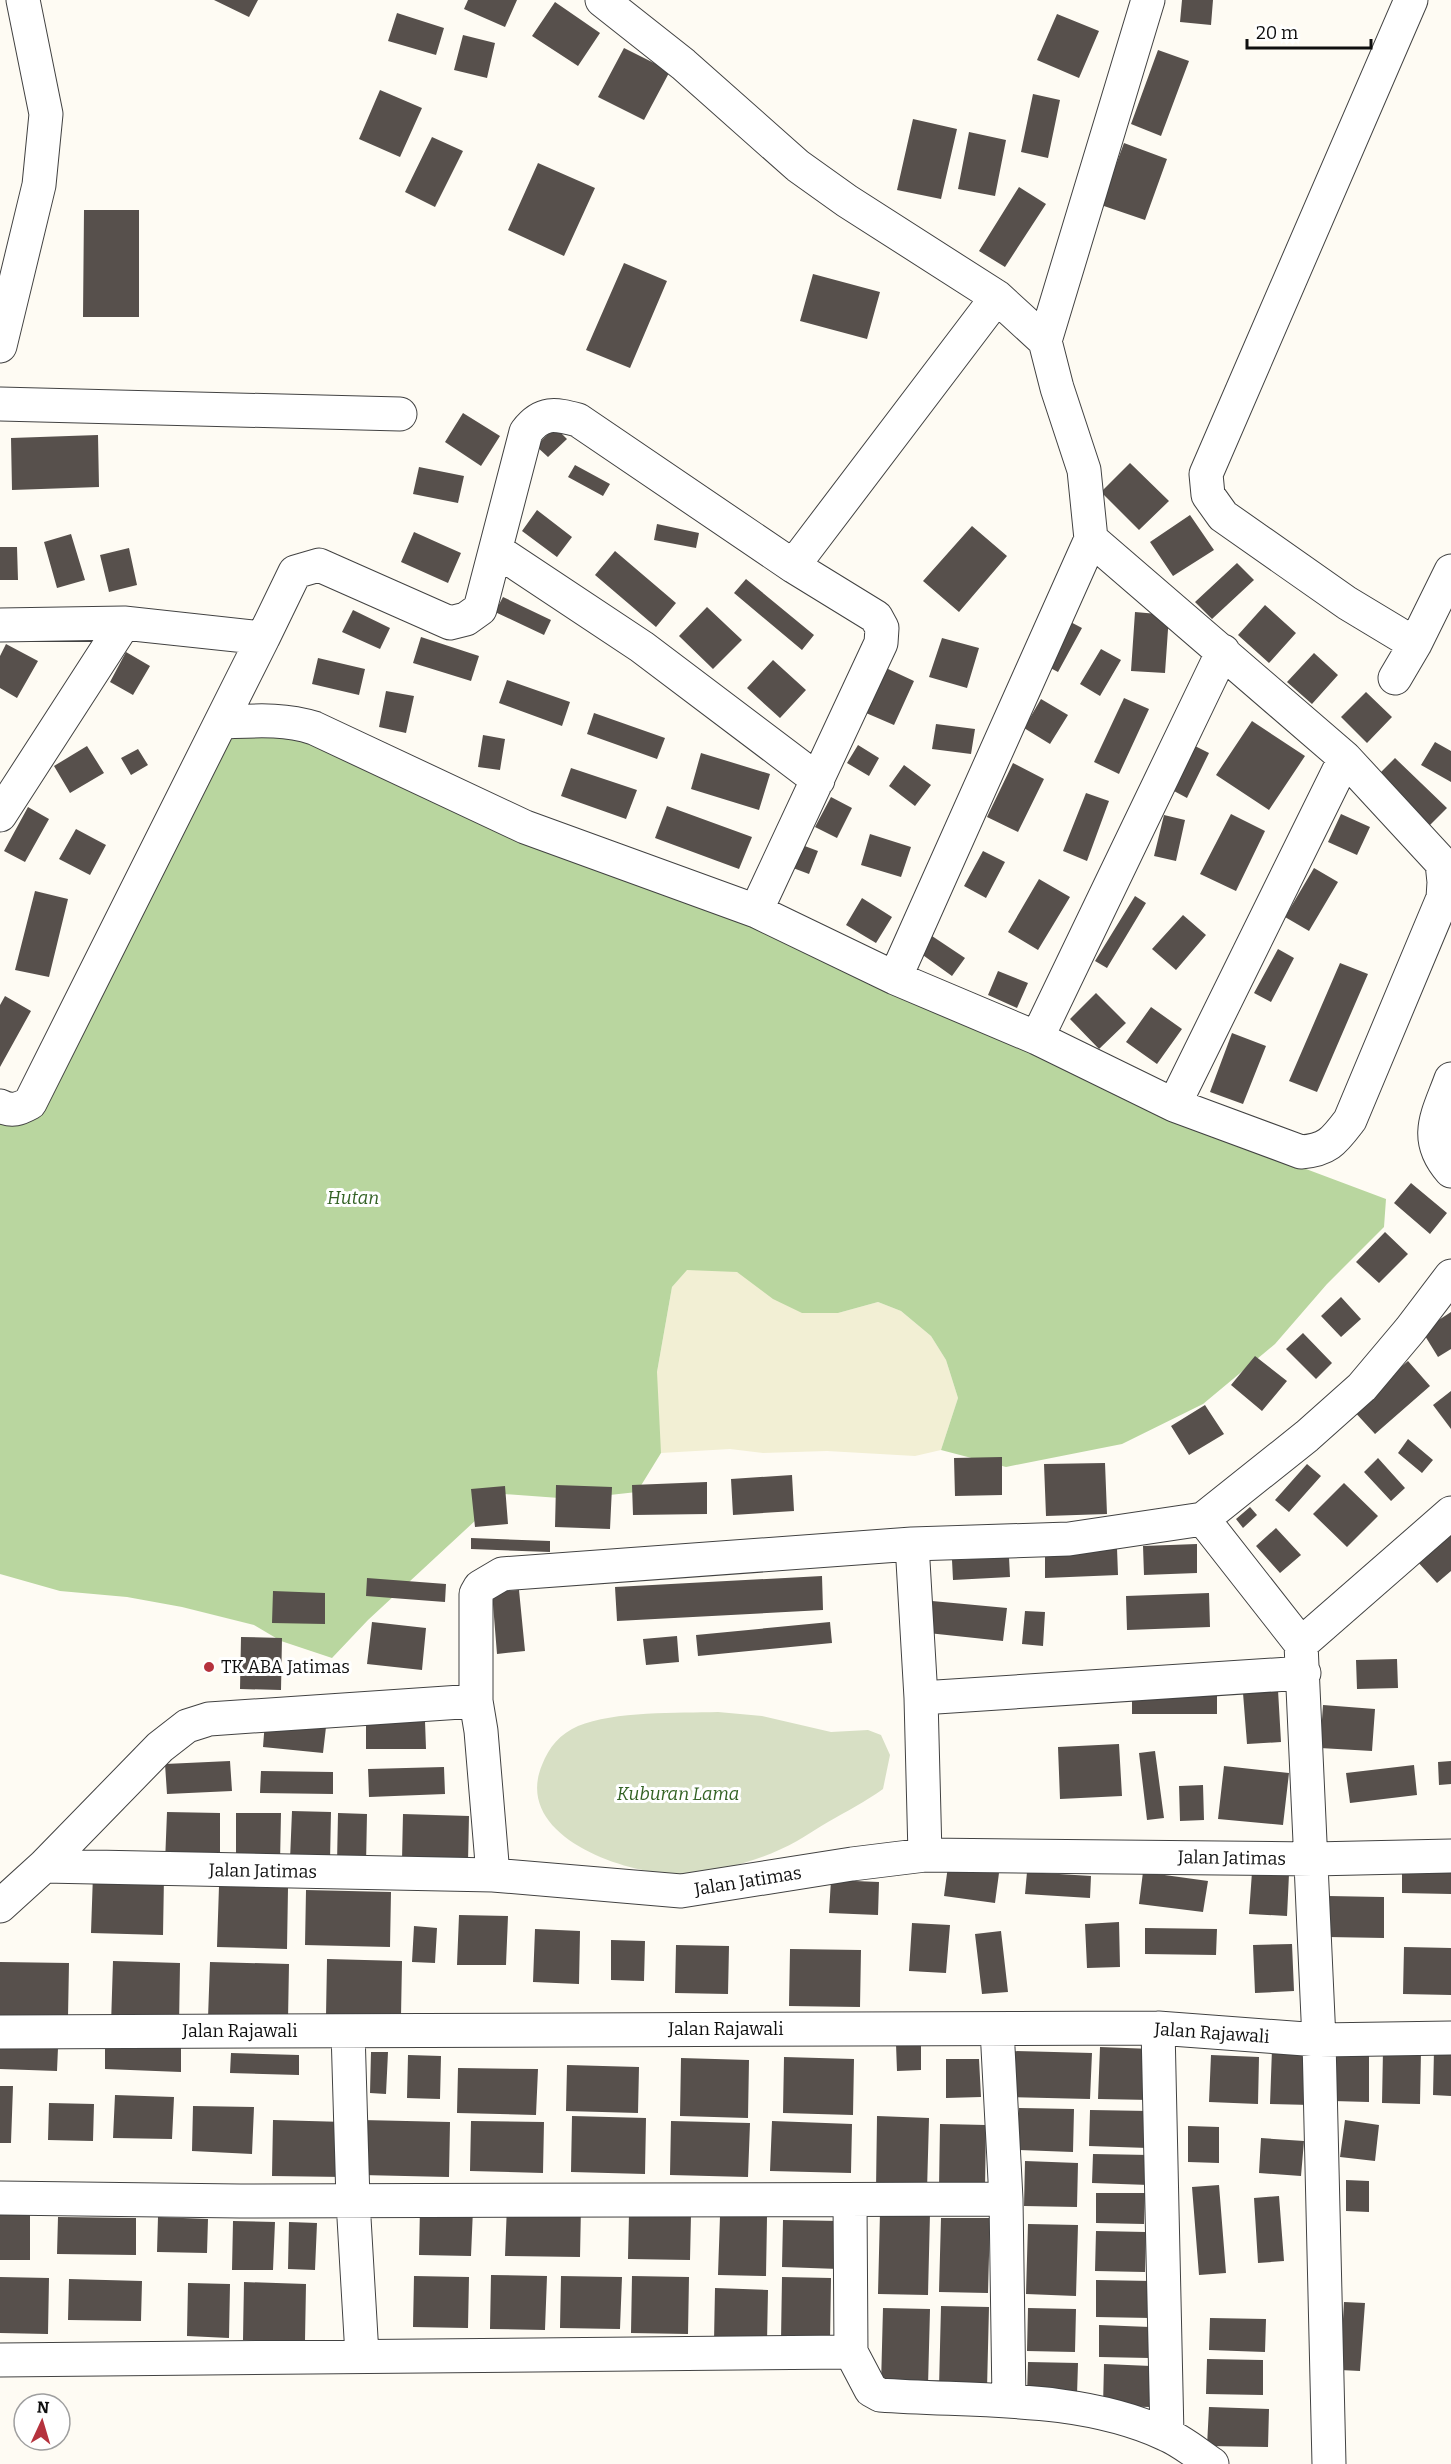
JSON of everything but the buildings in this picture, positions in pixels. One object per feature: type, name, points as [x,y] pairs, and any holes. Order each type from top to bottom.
[{"type":"street","points":[[0,346],[39,184],[46,114],[23,0]]},
{"type":"street","points":[[602,0],[692,71],[798,166],[847,201],[997,297],[1045,341]]},
{"type":"street","points":[[895,978],[1090,539],[1084,470],[1057,388],[1045,341],[1148,0]]},
{"type":"street","points":[[1411,0],[1206,474],[1208,495],[1223,516],[1347,603],[1415,644]]},
{"type":"street","points":[[793,566],[997,297]]},
{"type":"street","points":[[0,404],[400,414]]},
{"type":"street","points":[[0,1106],[9,1110],[20,1109],[30,1103],[295,572],[320,565],[450,623],[466,620],[480,609],[526,432],[535,420],[546,416],[561,415],[578,420],[793,566],[876,617],[882,628],[881,643],[756,911]]},
{"type":"street","points":[[221,722],[279,720],[297,722],[525,827],[756,911],[895,978],[1037,1038],[1174,1105],[1301,1152],[1319,1150],[1329,1144],[1350,1120],[1443,898],[1442,863],[1346,758],[1090,539]]},
{"type":"street","points":[[496,550],[642,647],[818,780]]},
{"type":"street","points":[[1395,678],[1415,644],[1451,571]]},
{"type":"street","points":[[0,625],[124,623],[263,639]]},
{"type":"street","points":[[0,815],[124,623]]},
{"type":"street","points":[[1037,1038],[1223,651]]},
{"type":"street","points":[[1174,1105],[1346,758]]},
{"type":"street","points":[[1451,1079],[1435,1125],[1434,1145],[1451,1171]]},
{"type":"street","points":[[492,1875],[481,1731],[476,1701],[476,1594],[480,1587],[502,1574],[912,1544],[1069,1539],[1203,1519],[1307,1436],[1362,1386],[1410,1330],[1451,1276]]},
{"type":"street","points":[[921,1698],[1302,1658],[1451,1513]]},
{"type":"street","points":[[1203,1519],[1302,1658],[1313,1859],[1329,2464]]},
{"type":"street","points":[[912,1544],[921,1698],[926,1855]]},
{"type":"street","points":[[0,1906],[44,1866],[160,1747],[187,1726],[209,1719],[476,1701]]},
{"type":"street","name":"Jalan Jatimas","points":[[44,1866],[492,1875],[681,1891],[852,1864],[926,1855],[1313,1859],[1451,1856]]},
{"type":"street","points":[[1158,2028],[1167,2435]]},
{"type":"street","name":"Jalan Rajawali","points":[[0,2032],[1158,2028],[1319,2040],[1451,2038]]},
{"type":"street","points":[[997,2029],[1006,2199],[1009,2401]]},
{"type":"street","points":[[348,2031],[352,2201],[362,2355]]},
{"type":"street","points":[[0,2198],[352,2201],[1006,2199]]},
{"type":"street","points":[[850,2200],[851,2352],[871,2390],[880,2395],[1009,2401],[1110,2414],[1167,2435],[1212,2464]]},
{"type":"street","points":[[0,2360],[851,2352]]},
{"type":"shaded area","points":[[711,1266],[737,1272],[838,1313],[878,1302],[901,1311],[931,1336],[946,1360],[958,1398],[941,1450],[915,1456],[827,1451],[763,1453],[730,1449],[661,1453],[653,1439],[657,1372],[672,1287],[686,1270]]},
{"type":"green space","name":"Hutan","points":[[279,720],[1037,1038],[1306,1169],[1386,1199],[1384,1227],[1327,1284],[1275,1344],[1203,1404],[1122,1444],[1006,1467],[941,1450],[958,1398],[946,1360],[931,1336],[901,1311],[878,1302],[838,1313],[802,1313],[773,1299],[737,1272],[687,1270],[672,1287],[657,1372],[661,1453],[637,1492],[573,1499],[504,1494],[368,1620],[332,1658],[281,1641],[254,1625],[182,1607],[127,1597],[60,1591],[0,1574],[0,1106],[9,1110],[221,722]]},
{"type":"green space","name":"Kuburan Lama","points":[[718,1712],[762,1716],[831,1732],[868,1730],[881,1735],[890,1755],[883,1789],[784,1848],[726,1868],[695,1873],[658,1873],[632,1868],[605,1859],[580,1847],[559,1831],[543,1813],[537,1790],[542,1765],[556,1742],[572,1729],[593,1721],[628,1715]]},
{"type":"place","name":"TK ABA Jatimas","points":[[209,1667]]}]
